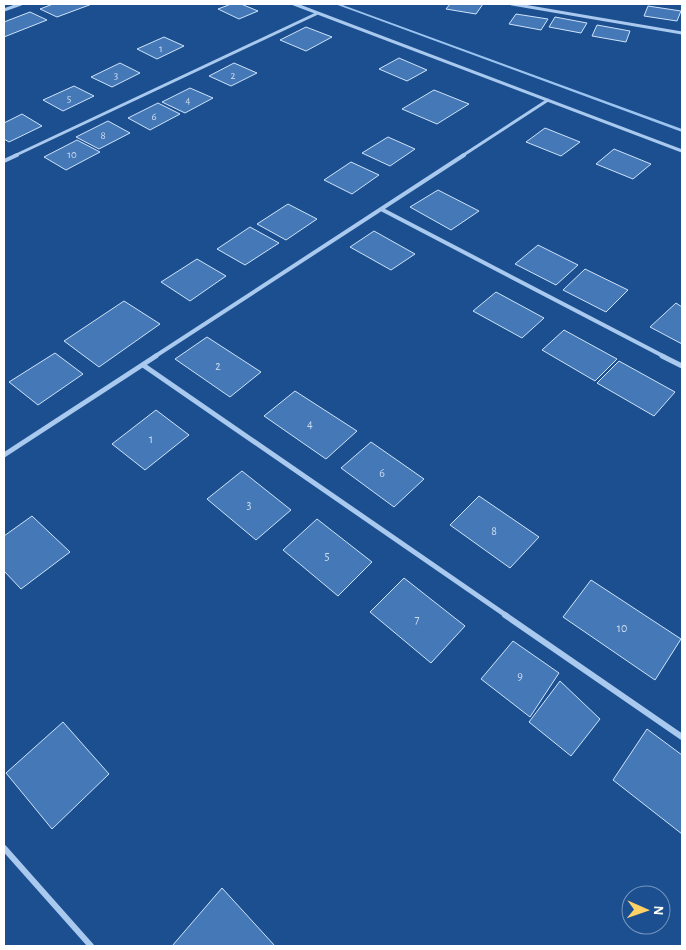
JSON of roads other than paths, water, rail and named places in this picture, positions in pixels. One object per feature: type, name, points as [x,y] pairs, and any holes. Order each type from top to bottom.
[{"type":"street","points":[[4,10],[21,4]]},
{"type":"street","points":[[294,4],[682,151]]},
{"type":"street","points":[[512,4],[682,33]]},
{"type":"street","points":[[4,161],[318,13]]},
{"type":"street","points":[[4,455],[548,100]]},
{"type":"street","points":[[381,209],[682,366]]},
{"type":"street","points":[[142,365],[682,737]]},
{"type":"street","points":[[4,848],[91,946]]},
{"type":"waterway","points":[[337,4],[682,131]]}]
